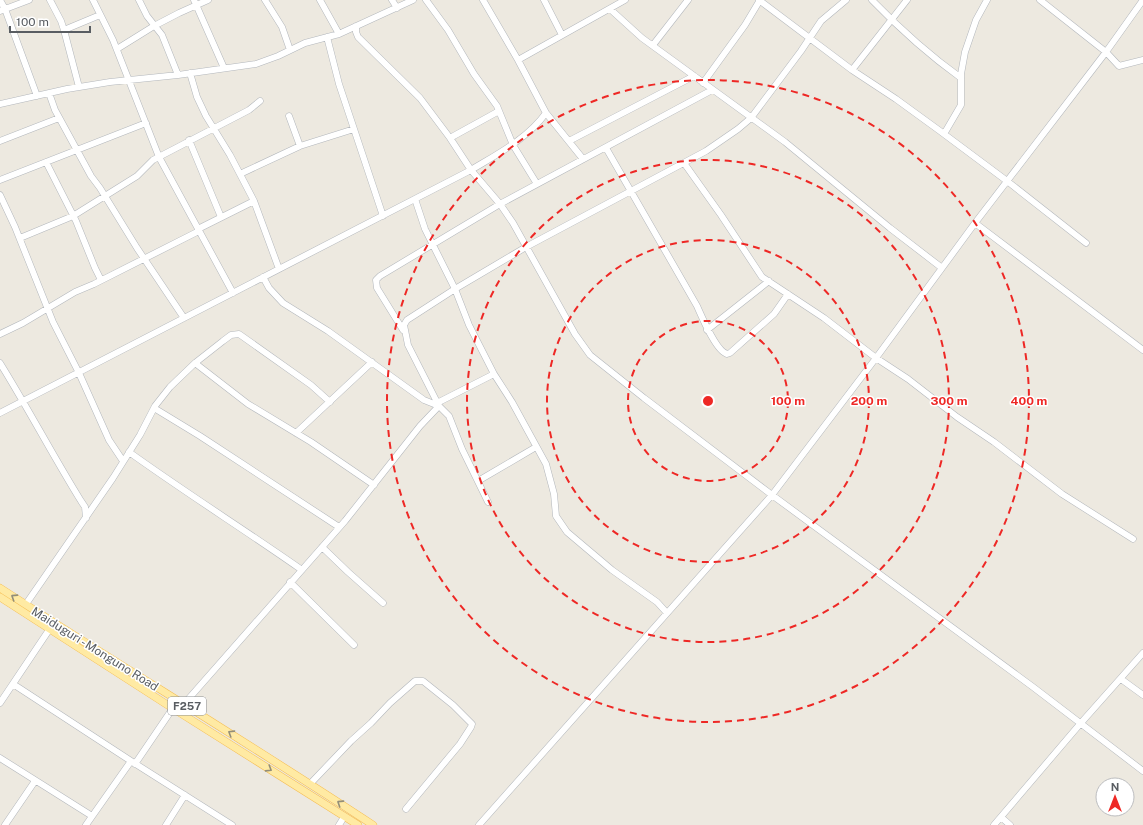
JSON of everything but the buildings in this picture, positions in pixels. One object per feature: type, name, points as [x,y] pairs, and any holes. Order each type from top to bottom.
[{"type":"main road","name":"Maiduguri - Monguno Road","points":[[0,588],[26,604],[52,625],[172,708],[358,825]]},
{"type":"main road","name":"Maiduguri - Monguno Road","points":[[0,597],[52,625],[184,704],[373,825]]},
{"type":"street","points":[[0,0],[36,96]]},
{"type":"street","points":[[3,10],[29,0]]},
{"type":"street","points":[[50,0],[61,21],[79,87]]},
{"type":"street","points":[[93,0],[117,49],[159,156],[233,293]]},
{"type":"street","points":[[139,0],[154,26],[162,35],[178,75]]},
{"type":"street","points":[[117,49],[154,26],[196,3],[208,0]]},
{"type":"street","points":[[265,0],[282,28],[290,50]]},
{"type":"street","points":[[320,0],[339,34]]},
{"type":"street","points":[[392,0],[397,8]]},
{"type":"street","points":[[0,104],[79,87],[256,64],[305,44],[339,34],[414,0]]},
{"type":"street","points":[[426,0],[452,36],[474,74],[499,111],[513,146],[537,184]]},
{"type":"street","points":[[483,0],[546,112],[583,159]]},
{"type":"street","points":[[544,0],[562,35]]},
{"type":"street","points":[[610,0],[611,8],[653,45],[712,90],[785,142],[890,228],[942,268]]},
{"type":"street","points":[[518,60],[625,0]]},
{"type":"street","points":[[653,45],[688,0]]},
{"type":"street","points":[[703,83],[745,25],[759,0],[852,70],[896,99],[944,134],[1086,243]]},
{"type":"street","points":[[404,332],[404,325],[407,320],[455,289],[526,247],[706,151],[738,129],[751,118],[810,38],[820,21],[846,0]]},
{"type":"street","points":[[872,0],[891,20],[935,59],[962,78]]},
{"type":"street","points":[[852,70],[907,0]]},
{"type":"street","points":[[944,134],[960,105],[965,52],[976,20],[987,0]]},
{"type":"street","points":[[1040,0],[1106,52],[1119,66],[1143,60]]},
{"type":"street","points":[[478,825],[772,496],[876,358],[975,222],[1106,52],[1143,0]]},
{"type":"street","points":[[196,3],[224,68]]},
{"type":"street","points":[[64,30],[100,15]]},
{"type":"street","points":[[356,26],[358,37],[420,98],[472,170],[500,204],[513,223],[575,334],[590,355],[772,496],[1033,687],[1143,771]]},
{"type":"street","points":[[327,37],[339,84],[383,216]]},
{"type":"street","points":[[190,73],[197,97],[254,201],[279,269]]},
{"type":"street","points":[[569,141],[694,76]]},
{"type":"street","points":[[488,502],[462,449],[449,416],[438,404],[408,345],[404,332],[377,288],[376,280],[380,276],[432,244],[500,204],[712,90]]},
{"type":"street","points":[[49,93],[59,118],[91,176],[143,258],[184,318]]},
{"type":"street","points":[[20,238],[73,216],[137,176],[145,166],[159,156],[188,140],[214,129],[248,110],[260,100]]},
{"type":"street","points":[[450,138],[499,111]]},
{"type":"street","points":[[0,413],[472,170],[513,146],[538,124],[546,112]]},
{"type":"street","points":[[288,116],[300,146]]},
{"type":"street","points":[[0,141],[59,118]]},
{"type":"street","points":[[0,180],[146,124]]},
{"type":"street","points":[[240,174],[300,146],[354,129]]},
{"type":"street","points":[[188,140],[221,217]]},
{"type":"street","points":[[606,148],[693,299],[707,330],[722,353],[727,354],[774,314],[788,294]]},
{"type":"street","points":[[46,162],[73,216],[101,280]]},
{"type":"street","points":[[684,163],[762,277],[824,318],[876,358],[908,379],[957,417],[994,442],[1062,494],[1133,540]]},
{"type":"street","points":[[0,195],[20,238],[52,322],[79,373],[109,440],[123,461]]},
{"type":"street","points":[[415,199],[425,230],[455,289],[469,325],[494,374],[512,402],[546,464],[554,494],[556,516],[568,532],[612,570],[657,602],[667,613]]},
{"type":"street","points":[[0,334],[23,323],[75,292],[254,201]]},
{"type":"street","points":[[975,222],[1143,350]]},
{"type":"street","points":[[263,277],[269,288],[283,302],[328,331],[424,400],[438,404]]},
{"type":"street","points":[[707,330],[769,281]]},
{"type":"street","points":[[26,604],[86,518],[140,435],[154,408],[170,387],[195,363],[231,335],[239,334],[311,385],[330,402]]},
{"type":"street","points":[[296,433],[372,362]]},
{"type":"street","points":[[0,363],[24,401],[60,466],[85,507],[86,518]]},
{"type":"street","points":[[195,363],[248,404],[296,433],[374,484]]},
{"type":"street","points":[[184,704],[339,527],[438,404],[494,374]]},
{"type":"street","points":[[154,408],[200,436],[339,527]]},
{"type":"street","points":[[478,481],[536,447]]},
{"type":"street","points":[[129,452],[181,490],[251,534],[302,570]]},
{"type":"street","points":[[322,547],[383,603]]},
{"type":"street","points":[[290,582],[354,645]]},
{"type":"street","points":[[0,704],[52,625]]},
{"type":"street","points":[[994,825],[1143,653]]},
{"type":"street","points":[[1121,679],[1143,695]]},
{"type":"street","points":[[310,784],[390,703],[415,681],[424,681],[468,719],[472,724],[472,727],[460,744],[406,809]]},
{"type":"street","points":[[13,684],[232,825]]},
{"type":"street","points":[[86,825],[172,708]]},
{"type":"street","points":[[0,758],[92,816]]},
{"type":"street","points":[[5,825],[35,781]]},
{"type":"street","points":[[166,825],[185,795]]},
{"type":"street","points":[[339,825],[344,817]]},
{"type":"street","points":[[1000,817],[1010,825]]}]
